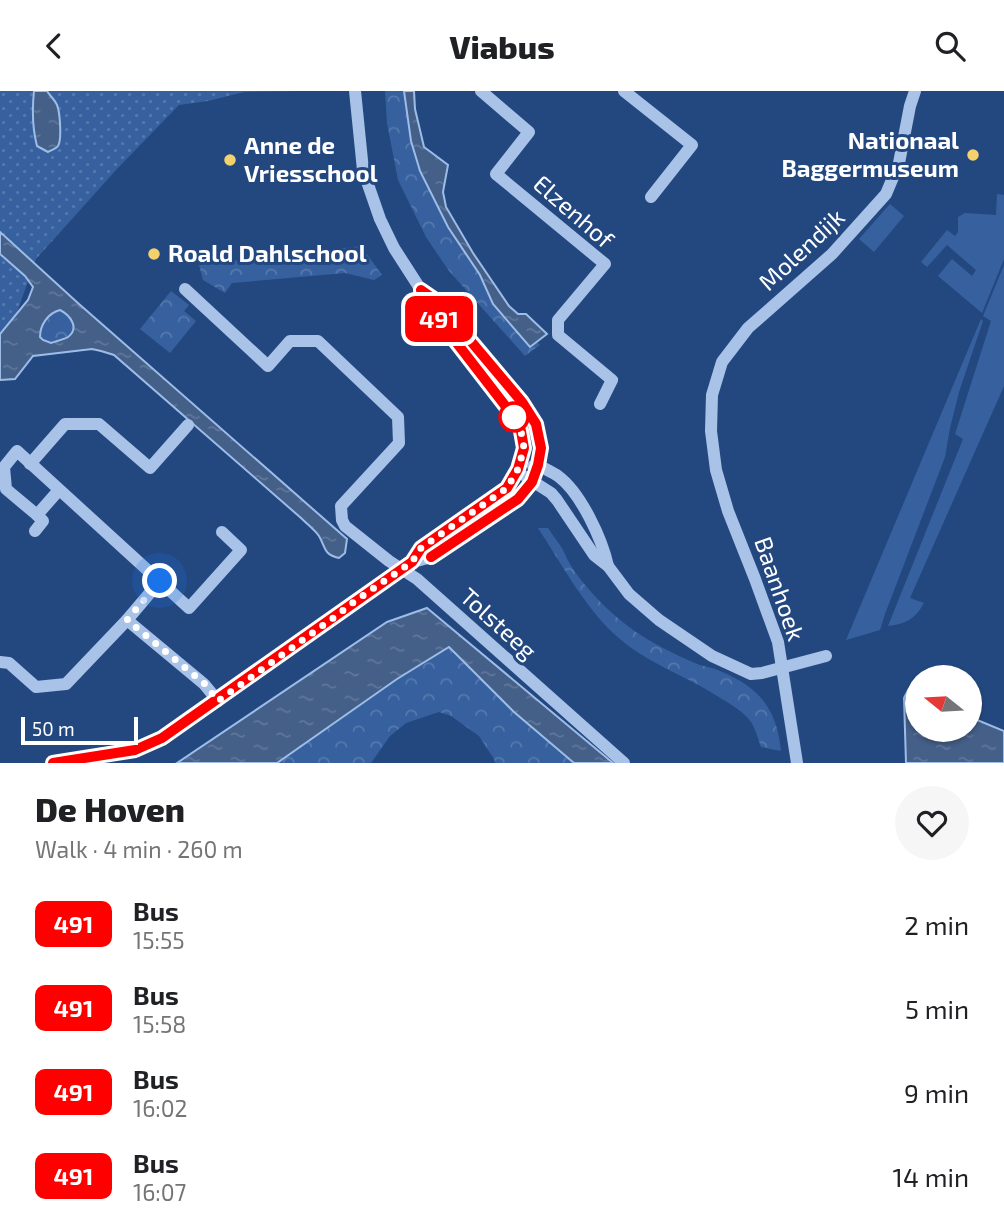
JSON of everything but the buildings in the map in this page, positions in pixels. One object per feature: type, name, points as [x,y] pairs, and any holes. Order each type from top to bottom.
[{"type":"street","points":[[355,91],[363,170],[380,219],[429,307],[517,421],[524,448],[518,469],[507,488],[421,548],[407,566]]},
{"type":"street","name":"Elzenhof","points":[[481,91],[529,132],[496,174],[605,264],[558,320],[558,335],[612,380],[600,404]]},
{"type":"street","points":[[624,91],[692,145],[651,197]]},
{"type":"street","name":"Molendijk","points":[[711,431],[712,395],[722,362],[748,328],[832,254],[886,194],[899,163],[915,91]]},
{"type":"street","name":"Tolsteeg","points":[[185,289],[268,366],[290,341],[318,341],[398,417],[399,443],[341,506],[345,526],[407,566],[417,579],[624,763]]},
{"type":"street","points":[[52,763],[135,750],[162,738],[407,566],[431,557],[511,504],[532,482],[541,448],[536,424],[522,402],[437,301],[421,290]]},
{"type":"street","points":[[30,464],[65,424],[99,424],[150,468],[188,425]]},
{"type":"street","name":"Baanhoek","points":[[711,431],[716,470],[728,511],[778,642],[797,763]]},
{"type":"street","points":[[34,531],[43,521],[6,489],[4,467],[17,451],[190,608],[242,550],[222,532]]},
{"type":"street","points":[[518,469],[538,465],[558,476],[577,496],[604,548],[608,566]]},
{"type":"street","points":[[518,469],[532,482],[551,493],[594,555],[608,566],[629,594],[659,620],[712,656],[751,674],[762,674],[826,656]]},
{"type":"street","points":[[37,515],[59,490]]},
{"type":"street","points":[[0,662],[9,663],[36,687],[66,684],[160,581]]},
{"type":"street","points":[[127,620],[205,684],[218,701]]},
{"type":"green space","points":[[0,91],[299,91],[244,92],[179,105],[36,259],[10,332],[0,339]]},
{"type":"green space","points":[[385,91],[404,91],[420,171],[448,227],[480,275],[493,304],[530,347],[537,342],[540,345],[525,356],[449,271],[426,237],[398,180],[387,123]]},
{"type":"green space","points":[[997,194],[1004,195],[1004,259],[982,313],[938,276],[952,259],[972,276],[976,270],[947,245],[927,267],[921,262],[947,230],[955,236],[958,232],[958,217],[965,213],[996,215]]},
{"type":"green space","points":[[890,204],[904,216],[874,252],[859,239]]},
{"type":"green space","points":[[361,246],[382,275],[374,280],[345,273],[232,283],[225,293],[203,280],[199,265]]},
{"type":"green space","points":[[1004,265],[1004,386],[910,598],[924,603],[909,620],[888,626],[963,439],[955,434],[991,321],[983,316]]},
{"type":"green space","points":[[171,291],[189,305],[184,311],[196,321],[170,353],[140,329]]},
{"type":"green space","points":[[60,310],[72,322],[72,333],[51,343],[43,340],[40,332],[43,324],[48,317]]},
{"type":"green space","points":[[981,319],[983,321],[959,392],[945,457],[880,630],[846,640]]},
{"type":"green space","points":[[538,528],[548,528],[585,585],[629,627],[673,653],[734,677],[755,692],[770,711],[781,751],[761,747],[750,721],[735,707],[651,660],[612,632],[582,596]]},
{"type":"green space","points":[[449,647],[514,712],[574,763],[495,763],[479,736],[451,716],[439,712],[406,723],[390,736],[371,763],[277,763],[397,679]]},
{"type":"water","points":[[34,91],[47,91],[58,109],[59,143],[48,152],[37,146],[35,139]]},
{"type":"water","points":[[404,91],[414,91],[415,109],[424,147],[448,165],[443,192],[446,207],[473,253],[509,306],[518,314],[526,314],[547,334],[530,347],[493,304],[480,275],[448,227],[420,171],[411,141]]},
{"type":"water","points":[[0,232],[347,539],[345,553],[339,558],[327,552],[311,527],[114,355],[92,349],[33,356],[15,379],[0,380],[0,334],[28,300],[33,287],[25,276],[0,254]],"holes":[[[60,310],[72,322],[72,333],[51,343],[43,340],[40,333],[46,320]]]},
{"type":"water","points":[[427,608],[613,763],[574,763],[514,712],[449,647],[397,679],[277,763],[177,763],[387,622]]},
{"type":"water","points":[[982,722],[1004,731],[1004,763],[906,763],[905,742],[982,742]]},
{"type":"bus line","name":"491","points":[[53,763],[135,750],[162,738],[412,562],[421,548],[507,488],[518,469],[524,448],[517,421],[429,307],[421,290],[437,301],[522,402],[536,424],[541,448],[532,482],[518,499],[431,557]]},
{"type":"place","name":"Nationaal Baggermuseum","points":[[973,155]]},
{"type":"place","name":"Anne de Vriesschool","points":[[230,160]]},
{"type":"place","name":"Roald Dahlschool","points":[[154,254]]},
{"type":"route","points":[[160,581],[127,620],[205,684],[218,701],[412,562],[421,548],[507,488],[518,469],[524,448],[521,431],[514,417]]}]
